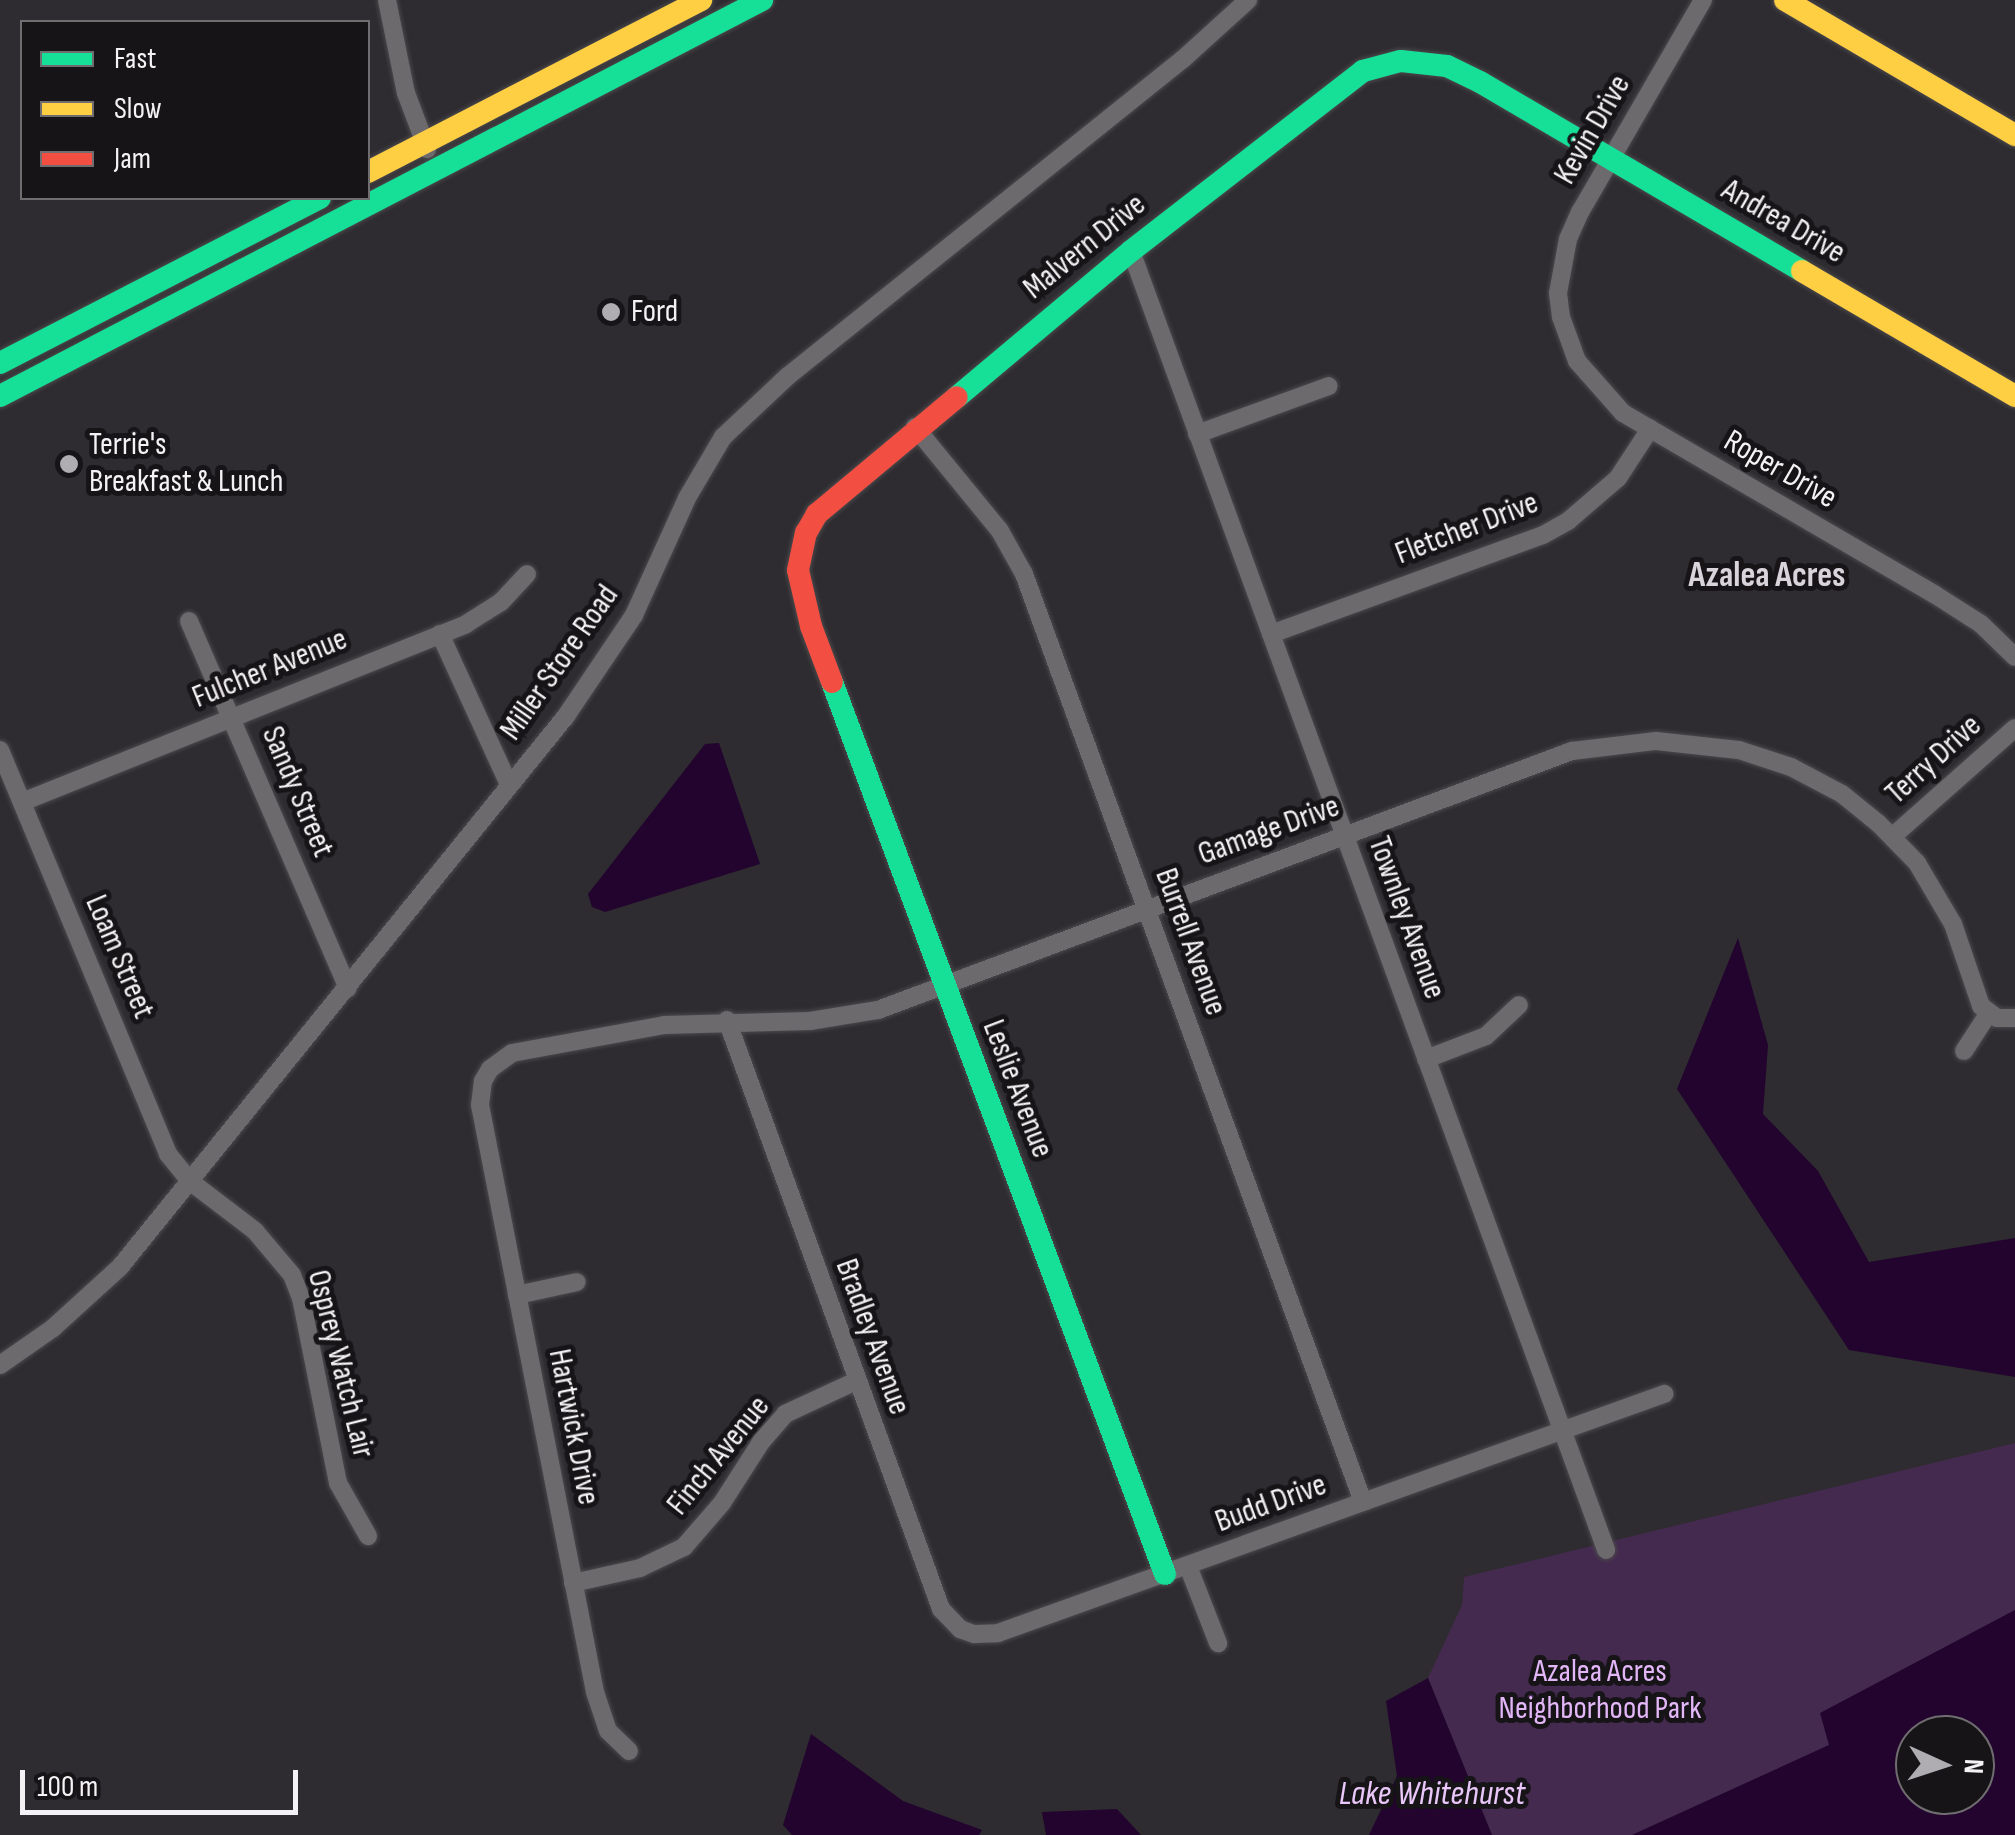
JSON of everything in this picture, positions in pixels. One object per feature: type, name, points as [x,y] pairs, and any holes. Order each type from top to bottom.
[{"type":"street","points":[[388,0],[406,93],[436,168]]},
{"type":"street","points":[[370,171],[701,0]]},
{"type":"street","points":[[0,396],[762,0]]},
{"type":"street","name":"Miller Store Road","points":[[0,1365],[84,1302],[192,1182],[566,716],[634,615],[688,498],[723,437],[788,376],[1183,59],[1248,0]]},
{"type":"street","name":"Kevin Drive","points":[[1559,299],[1560,268],[1568,239],[1703,0]]},
{"type":"street","points":[[1785,0],[2015,135]]},
{"type":"street","name":"Malvern Drive","points":[[810,626],[798,570],[806,533],[828,501],[1131,251],[1363,71],[1401,61],[1447,66],[1519,104]]},
{"type":"street","name":"Andrea Drive","points":[[1519,104],[2015,396]]},
{"type":"street","points":[[0,363],[316,200]]},
{"type":"street","name":"Townley Avenue","points":[[1131,251],[1606,1550]]},
{"type":"street","name":"Roper Drive","points":[[1559,299],[1566,337],[1585,372],[1607,400],[1982,624],[2015,657]]},
{"type":"street","points":[[1198,434],[1329,386]]},
{"type":"street","name":"Burrell Avenue","points":[[916,427],[1000,530],[1016,557],[1363,1502]]},
{"type":"street","name":"Fletcher Drive","points":[[1271,634],[1543,535],[1596,500],[1618,478],[1650,429]]},
{"type":"street","name":"Fulcher Avenue","points":[[22,802],[488,613],[528,574]]},
{"type":"street","name":"Sandy Street","points":[[189,621],[348,988]]},
{"type":"street","name":"Leslie Avenue","points":[[810,626],[1165,1574]]},
{"type":"street","points":[[440,634],[508,786]]},
{"type":"street","name":"Terry Drive","points":[[1893,836],[2015,728]]},
{"type":"street","name":"Gamage Drive","points":[[480,1104],[483,1081],[490,1068],[512,1053],[627,1031],[727,1020],[837,1018],[894,1004],[1572,751],[1656,741],[1703,743],[1791,767],[1842,794],[1893,836],[1938,896],[1966,954],[1981,1006],[1988,1014]]},
{"type":"street","name":"Loam Street","points":[[0,750],[168,1154],[192,1182]]},
{"type":"street","points":[[1426,1060],[1486,1036],[1519,1005]]},
{"type":"street","points":[[1964,1051],[1988,1014],[2015,1018]]},
{"type":"street","name":"Bradley Avenue","points":[[727,1020],[941,1609],[960,1629],[974,1634],[998,1633]]},
{"type":"street","name":"Hartwick Drive","points":[[480,1104],[602,1718],[629,1751]]},
{"type":"street","name":"Osprey Watch Lair","points":[[192,1182],[255,1231],[292,1274],[303,1309],[338,1484],[368,1536]]},
{"type":"street","points":[[517,1294],[577,1282]]},
{"type":"street","name":"Finch Avenue","points":[[573,1582],[640,1568],[684,1547],[785,1414],[856,1381]]},
{"type":"street","name":"Budd Drive","points":[[998,1633],[1664,1394]]},
{"type":"street","points":[[1188,1566],[1218,1644]]},
{"type":"green space","name":"Azalea Acres Neighborhood Park","points":[[2015,1443],[2015,1610],[1821,1713],[1830,1745],[1632,1835],[1492,1835],[1428,1678],[1462,1605],[1464,1577]]},
{"type":"water","points":[[719,743],[760,864],[605,912],[592,907],[588,894],[705,744]]},
{"type":"water","points":[[1738,938],[1768,1045],[1763,1114],[1818,1171],[1869,1262],[2015,1238],[2015,1377],[1849,1350],[1677,1089]]},
{"type":"water","points":[[2015,1610],[2015,1835],[1632,1835],[1829,1745],[1820,1713]]},
{"type":"water","name":"Lake Whitehurst","points":[[1428,1678],[1492,1835],[1369,1835],[1397,1776],[1386,1701]]},
{"type":"water","points":[[811,1734],[903,1801],[982,1830],[979,1835],[792,1835],[783,1825]]},
{"type":"water","points":[[1117,1809],[1141,1835],[1046,1835],[1042,1812]]},
{"type":"traffic: fast","points":[[0,396],[762,0]]},
{"type":"traffic: fast","points":[[957,397],[1131,251],[1363,71],[1401,61],[1447,66],[1480,82],[1802,271]]},
{"type":"traffic: fast","points":[[0,363],[316,200]]},
{"type":"traffic: fast","points":[[832,682],[1165,1574]]},
{"type":"traffic: slow","points":[[370,171],[701,0]]},
{"type":"traffic: slow","points":[[1785,0],[2015,135]]},
{"type":"traffic: slow","points":[[1802,271],[2015,396]]},
{"type":"traffic: jam","points":[[832,682],[811,626],[798,570],[806,533],[817,514],[957,397]]},
{"type":"place","name":"Ford","points":[[611,312]]},
{"type":"place","name":"Terrie's Breakfast & Lunch","points":[[69,464]]},
{"type":"district","name":"Azalea Acres","points":[[1767,576]]}]
